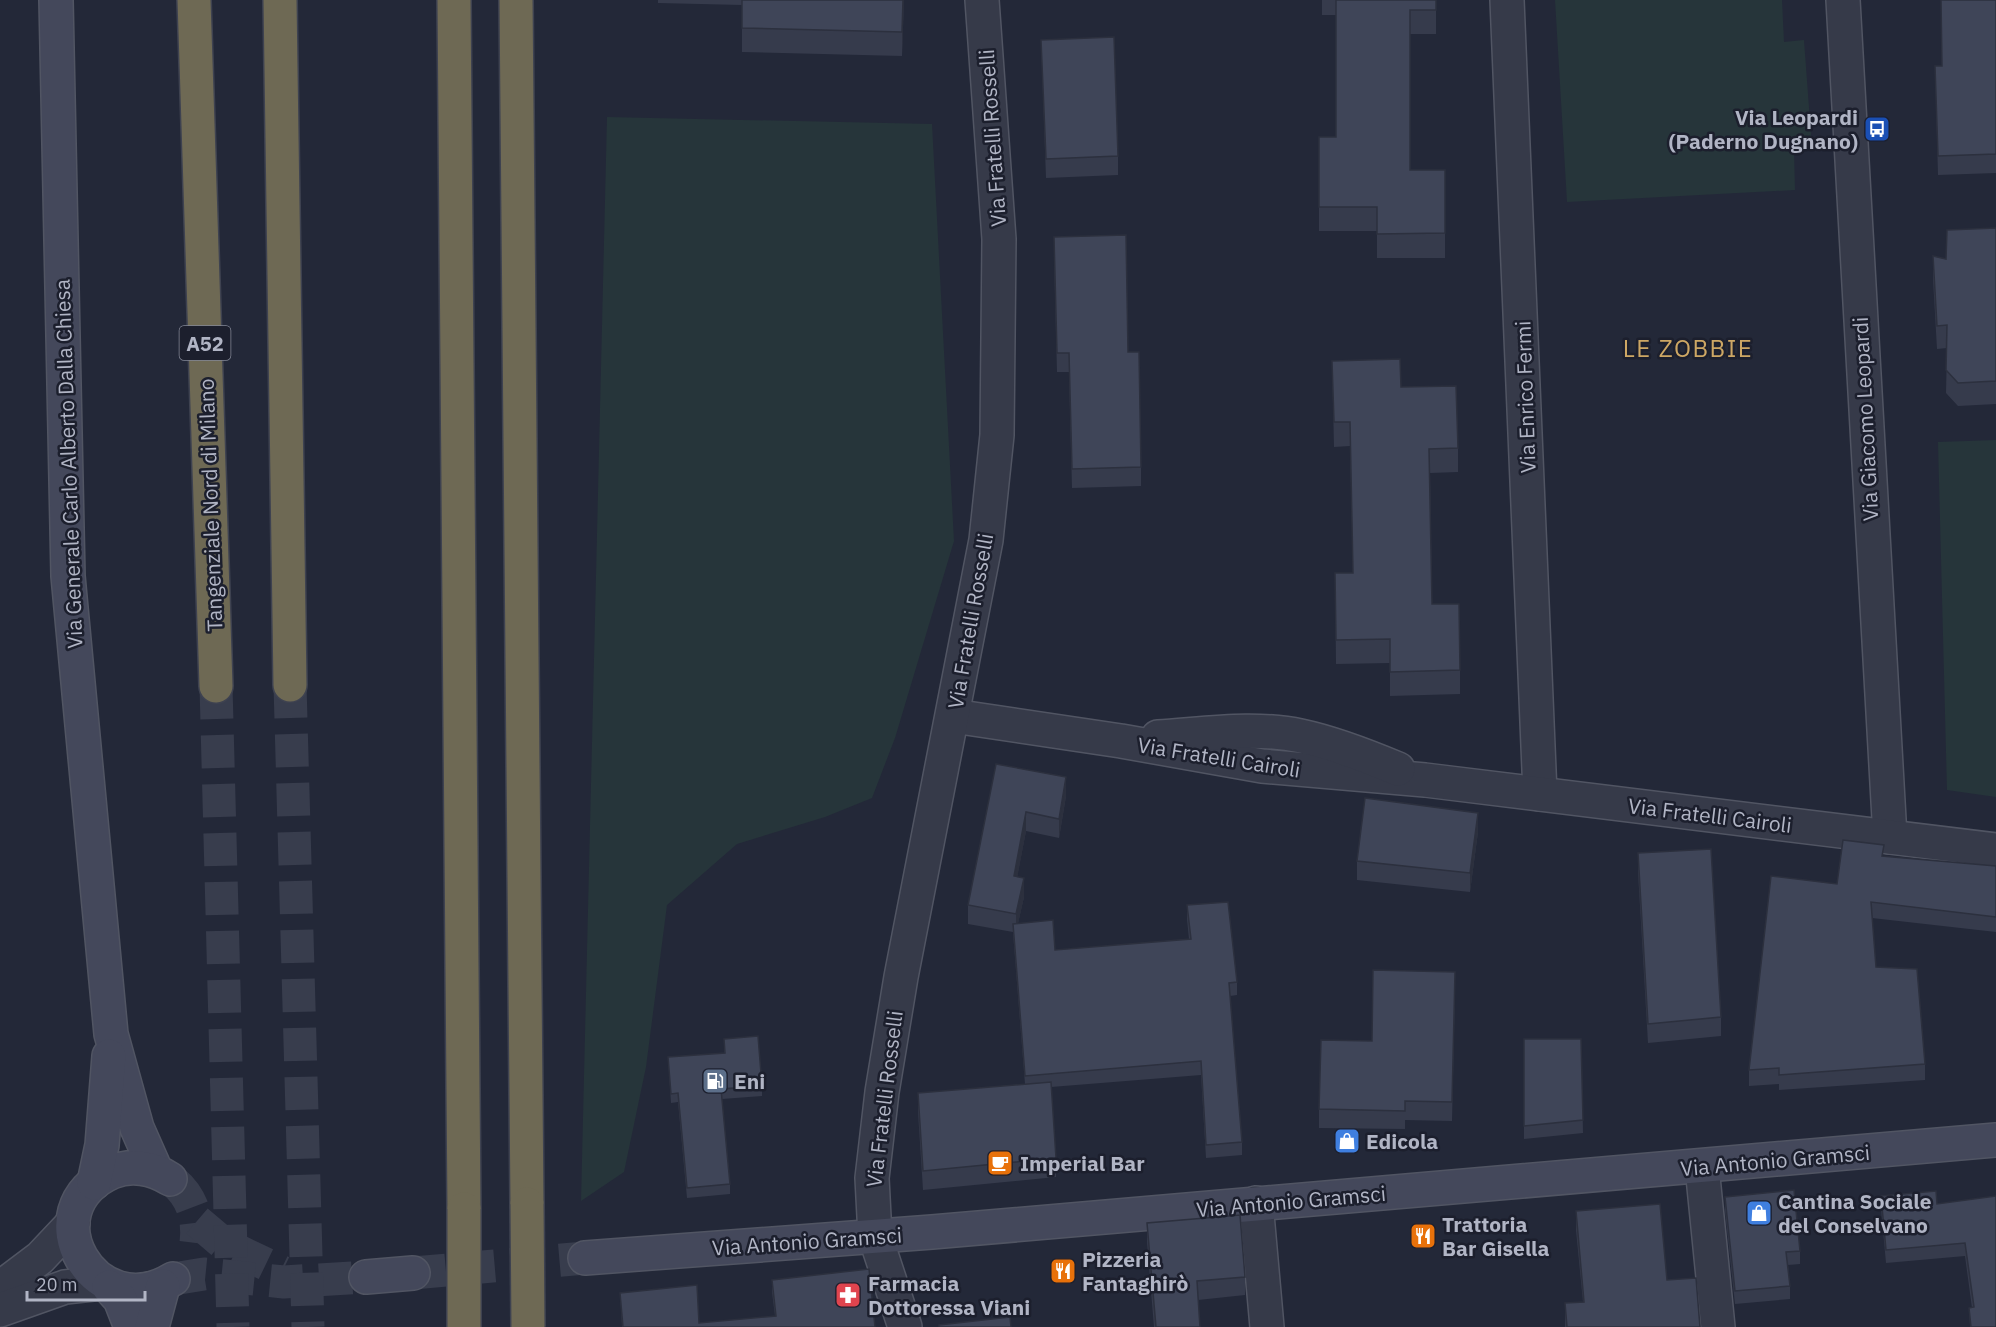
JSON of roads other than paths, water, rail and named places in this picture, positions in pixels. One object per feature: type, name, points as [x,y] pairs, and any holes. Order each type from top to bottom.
[{"type":"highway","name":"Tangenziale Nord di Milano","points":[[194,0],[216,686]]},
{"type":"highway","points":[[280,0],[290,685]]},
{"type":"highway","points":[[454,0],[464,1327]]},
{"type":"highway","points":[[516,0],[528,1327]]},
{"type":"street","name":"Via Generale Carlo Alberto Dalla Chiesa","points":[[56,0],[68,576],[111,1034],[136,1128],[164,1176],[126,1168],[110,1173],[94,1184]]},
{"type":"street","name":"Via Fratelli Rosselli","points":[[904,1327],[875,1236],[872,1178],[882,1092],[901,977],[986,540],[997,435],[999,239],[982,0]]},
{"type":"street","name":"Via Enrico Fermi","points":[[1507,0],[1540,794]]},
{"type":"street","name":"Via Giacomo Leopardi","points":[[1843,0],[1890,837]]},
{"type":"street","name":"Via Fratelli Cairoli","points":[[953,716],[1121,741],[1262,766],[1425,780],[1996,850]]},
{"type":"street","name":"Via Generale Carlo Alberto Dalla Chiesa","points":[[94,1184],[102,1145],[111,1034]]},
{"type":"street","name":"Via Antonio Gramsci","points":[[585,1258],[1702,1167],[1996,1140]]},
{"type":"street","points":[[1702,1167],[1718,1327]]},
{"type":"street","points":[[94,1184],[80,1202],[73,1223],[74,1244],[81,1262],[120,1299],[131,1327]]},
{"type":"street","points":[[1256,1203],[1267,1327]]},
{"type":"street","points":[[0,1288],[40,1258],[73,1223]]},
{"type":"street","points":[[366,1277],[413,1273]]},
{"type":"street","points":[[0,1310],[65,1287],[106,1285],[140,1292],[168,1282],[152,1327]]},
{"type":"tunnel","points":[[290,685],[308,1327]]},
{"type":"tunnel","points":[[216,686],[233,1327]]},
{"type":"tunnel","points":[[173,1181],[180,1187],[193,1209],[196,1243]]},
{"type":"tunnel","points":[[197,1221],[224,1244],[282,1272]]},
{"type":"tunnel","points":[[413,1273],[585,1258]]},
{"type":"tunnel","points":[[173,1279],[204,1274],[284,1282],[366,1277]]},
{"type":"place","name":"Via Leopardi (Paderno Dugnano)","points":[[1877,129]]},
{"type":"place","name":"Eni","points":[[715,1081]]},
{"type":"place","name":"Edicola","points":[[1347,1141]]},
{"type":"place","name":"Imperial Bar","points":[[1000,1163]]},
{"type":"place","name":"Cantina Sociale del Conselvano","points":[[1759,1213]]},
{"type":"place","name":"Trattoria Bar Gisella","points":[[1423,1236]]},
{"type":"place","name":"Pizzeria Fantaghirò","points":[[1063,1271]]},
{"type":"place","name":"Farmacia Dottoressa Viani","points":[[848,1295]]},
{"type":"district","name":"LE ZOBBIE","points":[[1688,348]]}]
